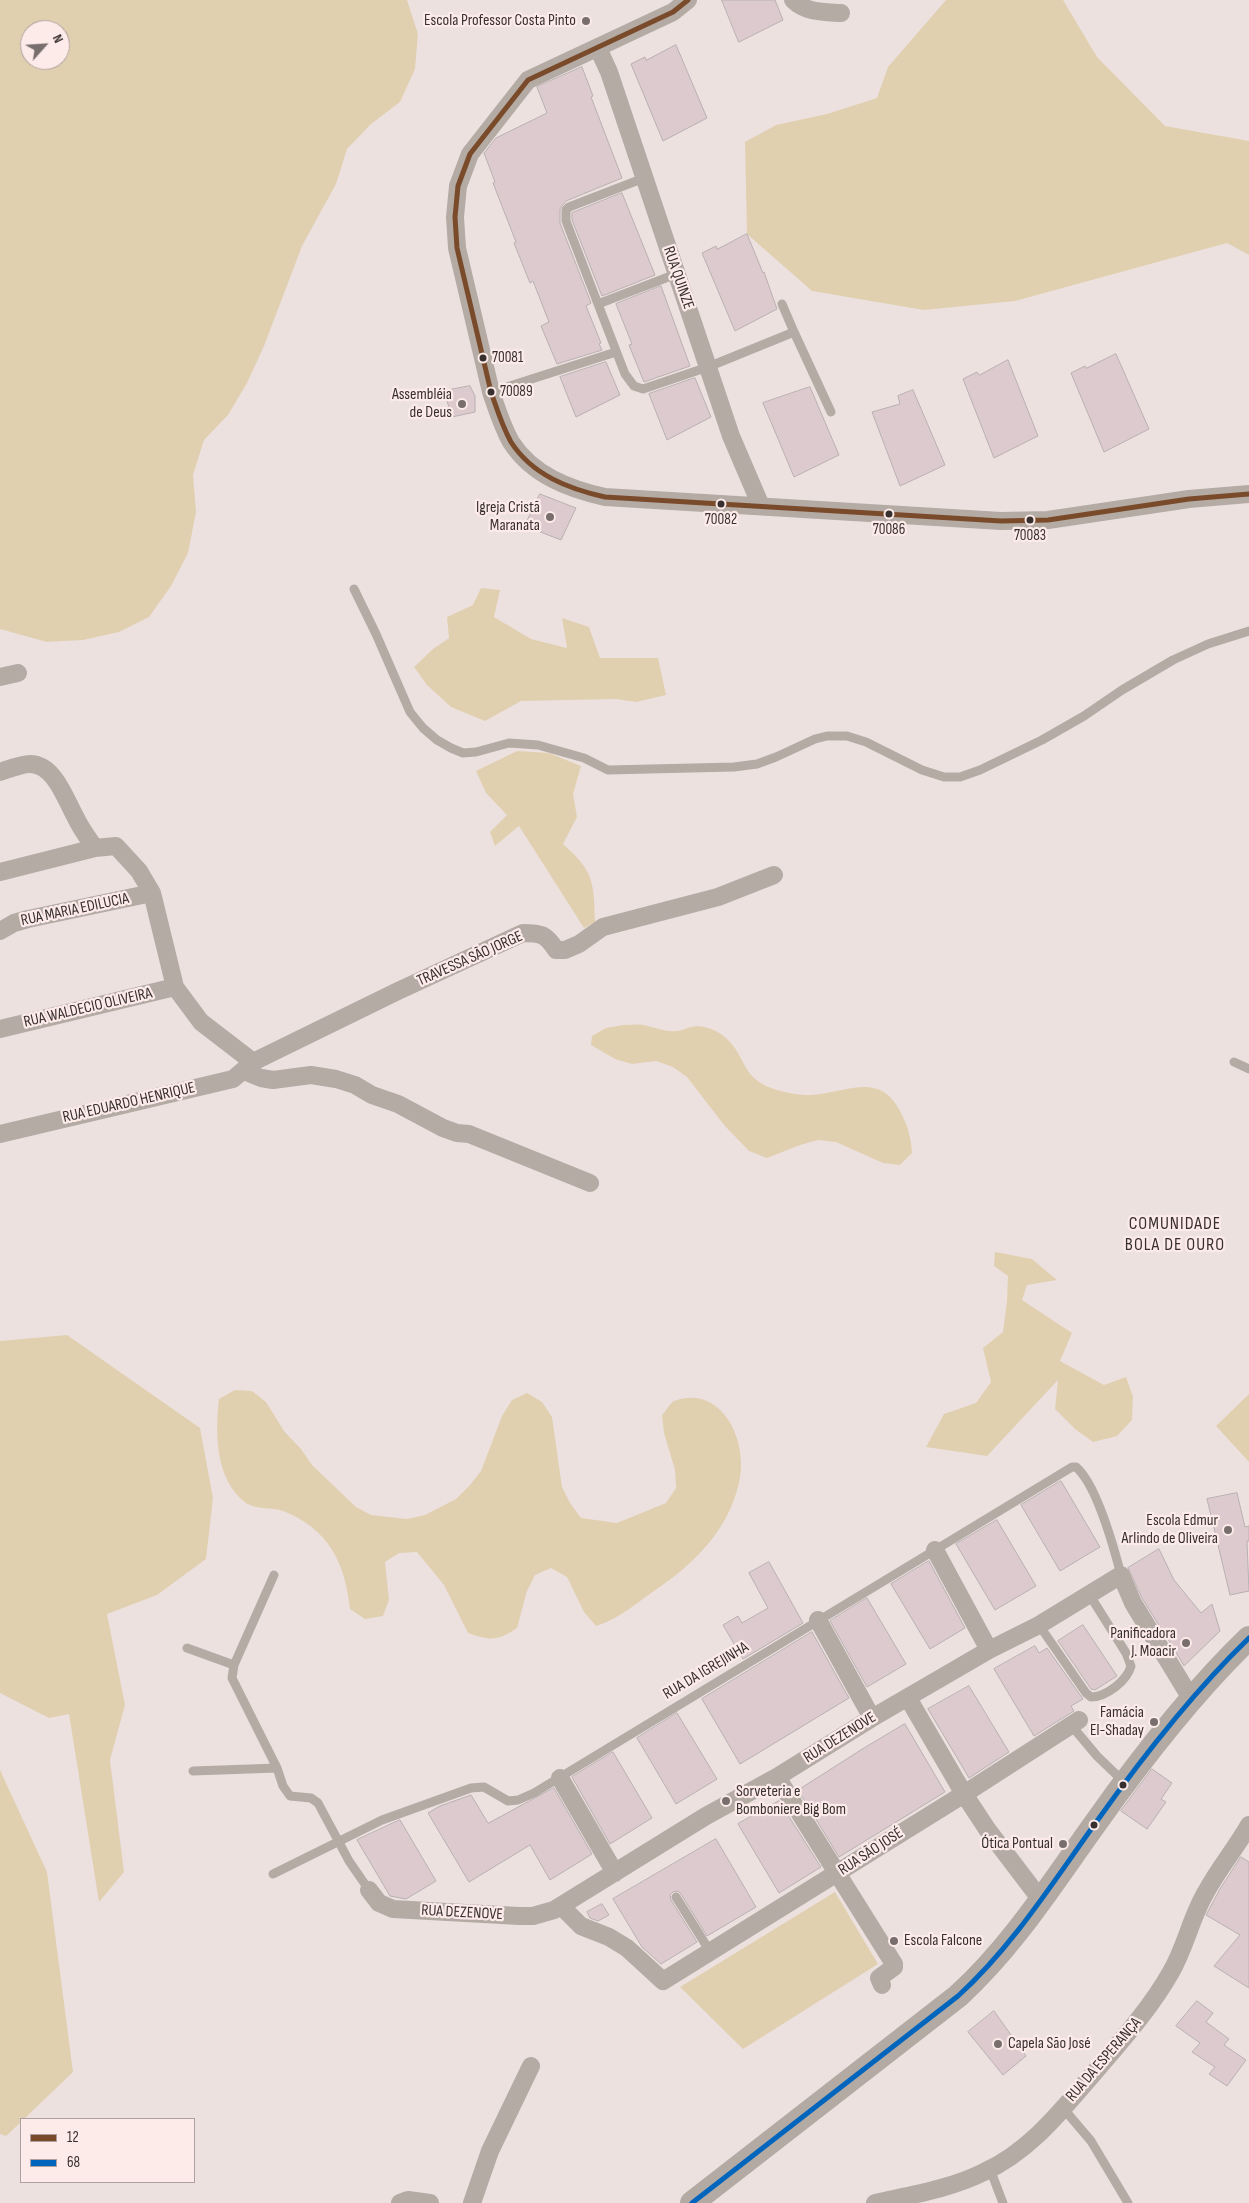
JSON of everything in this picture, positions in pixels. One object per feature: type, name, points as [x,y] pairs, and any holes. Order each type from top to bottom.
[{"type":"street","points":[[688,0],[672,12],[598,48],[555,65],[528,80],[470,154],[458,186],[455,217],[457,248],[491,392],[498,413],[512,442],[528,462],[552,480],[578,491],[605,497],[1001,521],[1048,520],[1189,499],[1249,494]]},
{"type":"street","points":[[793,0],[802,8],[841,13]]},
{"type":"street","name":"RUA QUINZE","points":[[598,48],[731,436],[761,506]]},
{"type":"street","points":[[0,677],[18,673]]},
{"type":"street","points":[[0,772],[29,764],[41,766],[51,776],[66,797],[75,818],[95,848]]},
{"type":"street","points":[[0,872],[95,848],[116,846],[139,871],[152,893],[175,987],[201,1022],[262,1078],[272,1080],[311,1075],[355,1085],[372,1095],[398,1104],[457,1134],[469,1134],[590,1183]]},
{"type":"street","name":"TRAVESSA SÃO JORGE","points":[[248,1067],[398,990],[523,933],[540,933],[550,941],[556,950],[565,950],[603,928],[718,897],[774,875]]},
{"type":"street","name":"RUA MARIA EDILUCIA","points":[[0,931],[14,923],[28,919],[152,893]]},
{"type":"street","name":"RUA WALDECIO OLIVEIRA","points":[[0,1029],[175,987]]},
{"type":"street","name":"RUA EDUARDO HENRIQUE","points":[[0,1134],[233,1079],[248,1067]]},
{"type":"street","points":[[936,1550],[989,1650]]},
{"type":"street","points":[[1121,1574],[1133,1603],[1192,1700]]},
{"type":"street","name":"RUA DEZENOVE","points":[[370,1890],[380,1903],[393,1909],[519,1916],[544,1913],[561,1906],[706,1816],[777,1777],[872,1718],[989,1650],[1039,1625],[1121,1574]]},
{"type":"street","points":[[818,1620],[872,1718]]},
{"type":"street","points":[[692,2203],[958,1996],[982,1975],[1041,1900],[1143,1758],[1217,1670],[1249,1638]]},
{"type":"street","points":[[908,1698],[964,1794],[987,1829],[1041,1900]]},
{"type":"street","name":"RUA SÃO JOSÉ","points":[[561,1906],[581,1926],[609,1937],[627,1948],[663,1982],[1075,1723]]},
{"type":"street","points":[[777,1777],[894,1964],[894,1967],[879,1978],[882,1985]]},
{"type":"street","points":[[560,1778],[615,1873]]},
{"type":"street","name":"RUA DA ESPERANÇA","points":[[875,2203],[906,2200],[990,2169],[1010,2158],[1034,2139],[1129,2032],[1158,1994],[1182,1952],[1197,1909],[1206,1891],[1240,1842],[1249,1825]]},
{"type":"street","points":[[472,2203],[490,2151],[532,2066]]},
{"type":"street","points":[[401,2203],[408,2200],[430,2203]]},
{"type":"lane","points":[[644,178],[569,207],[566,210],[566,222],[616,352],[629,380],[634,386],[642,389],[708,367],[794,332]]},
{"type":"lane","points":[[598,304],[676,274]]},
{"type":"lane","points":[[782,304],[831,412]]},
{"type":"lane","points":[[491,392],[616,352]]},
{"type":"lane","points":[[354,589],[410,712],[423,728],[437,740],[463,753],[476,752],[509,743],[538,745],[584,758],[608,770],[734,767],[757,764],[815,738],[847,736],[866,742],[922,770],[944,777],[960,777],[980,770],[1050,735],[1173,660],[1208,644],[1249,631]]},
{"type":"lane","points":[[1234,1062],[1249,1069]]},
{"type":"lane","name":"RUA DA IGREJINHA","points":[[273,1874],[382,1820],[471,1788],[484,1787],[508,1801],[518,1800],[534,1793],[1067,1470],[1076,1467],[1085,1478],[1111,1536],[1121,1574]]},
{"type":"lane","points":[[274,1576],[234,1665],[232,1678],[234,1685],[290,1796],[311,1798],[318,1803],[337,1841],[370,1890]]},
{"type":"lane","points":[[1039,1625],[1080,1687],[1091,1697],[1102,1695],[1125,1679],[1131,1666],[1126,1653],[1089,1594]]},
{"type":"lane","points":[[187,1648],[234,1665]]},
{"type":"lane","points":[[1075,1723],[1104,1764],[1126,1783]]},
{"type":"lane","points":[[193,1771],[277,1768]]},
{"type":"lane","points":[[676,1897],[711,1953]]},
{"type":"lane","points":[[1063,2108],[1091,2140],[1128,2203]]},
{"type":"lane","points":[[990,2169],[1003,2203]]},
{"type":"shaded area","points":[[0,0],[407,0],[418,34],[415,69],[400,102],[371,124],[347,149],[336,184],[302,246],[264,346],[247,383],[228,415],[204,440],[193,475],[196,512],[188,553],[171,586],[149,617],[119,632],[83,640],[47,642],[0,629]]},
{"type":"shaded area","points":[[946,0],[1063,0],[1097,57],[1165,126],[1249,141],[1249,255],[1227,243],[1015,301],[924,310],[812,291],[747,234],[745,142],[776,125],[827,114],[877,98],[888,67]]},
{"type":"shaded area","points":[[481,588],[500,590],[494,617],[531,639],[567,648],[562,618],[589,627],[600,658],[658,658],[666,695],[636,702],[616,699],[521,701],[485,721],[451,707],[427,685],[414,667],[433,649],[449,638],[447,617],[473,605]]},
{"type":"shaded area","points":[[517,751],[549,753],[581,766],[573,794],[577,817],[563,844],[581,862],[593,887],[595,922],[584,928],[519,826],[495,846],[490,832],[507,815],[486,793],[476,771]]},
{"type":"shaded area","points":[[624,1025],[643,1025],[673,1031],[695,1026],[714,1030],[723,1035],[733,1046],[750,1074],[765,1085],[781,1091],[810,1095],[860,1087],[883,1091],[901,1113],[910,1137],[912,1153],[900,1165],[883,1163],[836,1142],[818,1140],[767,1158],[749,1151],[724,1125],[687,1077],[673,1067],[656,1061],[632,1064],[615,1059],[591,1045],[592,1036],[606,1028]]},
{"type":"shaded area","points":[[995,1252],[1032,1259],[1057,1280],[1027,1285],[1022,1300],[1072,1333],[1060,1361],[1104,1385],[1126,1377],[1133,1397],[1132,1420],[1117,1436],[1093,1442],[1075,1429],[1055,1409],[1058,1380],[987,1456],[926,1447],[944,1414],[976,1403],[991,1382],[983,1348],[1003,1332],[1008,1276],[994,1266]]},
{"type":"shaded area","points":[[67,1335],[200,1428],[213,1498],[206,1559],[157,1595],[107,1614],[125,1705],[110,1760],[124,1872],[99,1902],[69,1714],[49,1718],[0,1693],[0,1341]]},
{"type":"shaded area","points":[[235,1390],[252,1391],[266,1402],[284,1431],[301,1449],[312,1465],[356,1507],[371,1515],[407,1519],[425,1515],[456,1499],[481,1471],[502,1416],[512,1400],[527,1393],[542,1402],[552,1417],[562,1487],[570,1503],[581,1518],[617,1523],[666,1503],[676,1488],[675,1470],[664,1433],[662,1415],[672,1402],[682,1398],[697,1398],[709,1402],[728,1419],[734,1431],[741,1457],[739,1483],[727,1516],[718,1531],[695,1558],[668,1581],[633,1606],[596,1626],[584,1612],[567,1577],[551,1568],[535,1575],[527,1591],[517,1628],[494,1638],[468,1633],[444,1585],[417,1552],[399,1553],[385,1562],[389,1600],[383,1616],[365,1619],[350,1609],[348,1592],[339,1563],[323,1538],[312,1527],[299,1518],[283,1511],[255,1507],[246,1503],[228,1482],[219,1455],[218,1412],[219,1399]]},
{"type":"shaded area","points":[[1249,1394],[1249,1462],[1216,1426]]},
{"type":"shaded area","points":[[0,1770],[47,1872],[73,2072],[25,2118],[20,2118],[20,2123],[6,2136],[0,2134]]},
{"type":"shaded area","points":[[835,1892],[878,1964],[743,2049],[680,1987]]},
{"type":"building","points":[[722,0],[775,0],[783,20],[739,42]]},
{"type":"building","points":[[676,45],[707,118],[663,141],[631,64],[645,57],[646,60]]},
{"type":"building","points":[[582,67],[593,96],[591,97],[622,178],[566,201],[560,209],[560,223],[591,303],[586,306],[602,350],[557,364],[541,326],[549,322],[533,281],[530,283],[514,243],[516,242],[493,183],[495,182],[484,153],[496,138],[547,113],[537,87]]},
{"type":"building","points":[[622,193],[655,275],[602,296],[572,220],[572,213]]},
{"type":"building","points":[[747,234],[764,272],[777,309],[735,331],[702,253],[716,246],[717,249]]},
{"type":"building","points":[[661,286],[690,366],[644,382],[629,345],[632,344],[616,304]]},
{"type":"building","points":[[1116,354],[1149,429],[1104,452],[1071,373]]},
{"type":"building","points":[[1008,360],[1038,436],[994,458],[963,379],[977,372],[979,375]]},
{"type":"building","points":[[606,362],[620,395],[576,417],[560,377]]},
{"type":"building","points":[[695,378],[711,417],[667,440],[649,394]]},
{"type":"building","name":"Assembléia de Deus","points":[[470,386],[475,396],[475,412],[452,417],[444,391]]},
{"type":"building","points":[[810,387],[839,455],[794,477],[763,403]]},
{"type":"building","points":[[913,390],[945,465],[900,486],[872,412],[900,404],[898,396]]},
{"type":"building","name":"Igreja Cristã Maranata","points":[[540,494],[576,508],[561,540],[525,526]]},
{"type":"building","points":[[1061,1481],[1100,1547],[1060,1571],[1021,1505]]},
{"type":"building","points":[[1237,1493],[1245,1527],[1249,1526],[1249,1541],[1247,1541],[1249,1591],[1230,1595],[1207,1499]]},
{"type":"building","points":[[997,1520],[1036,1586],[995,1610],[956,1544]]},
{"type":"building","points":[[1159,1549],[1174,1580],[1201,1613],[1212,1604],[1220,1631],[1184,1666],[1169,1638],[1163,1632],[1142,1598],[1128,1568]]},
{"type":"building","points":[[929,1561],[965,1628],[930,1649],[891,1584]]},
{"type":"building","points":[[769,1562],[803,1623],[743,1659],[723,1625],[738,1616],[742,1623],[768,1608],[749,1573]]},
{"type":"building","points":[[867,1598],[906,1664],[867,1687],[830,1621]]},
{"type":"building","points":[[1083,1625],[1117,1676],[1095,1690],[1091,1689],[1058,1641]]},
{"type":"building","points":[[812,1632],[849,1698],[740,1764],[702,1699]]},
{"type":"building","points":[[1035,1646],[1039,1653],[1047,1648],[1083,1699],[1071,1706],[1074,1711],[1034,1736],[994,1669]]},
{"type":"building","points":[[969,1686],[1009,1752],[969,1778],[928,1709]]},
{"type":"building","points":[[677,1713],[717,1779],[676,1804],[637,1738]]},
{"type":"building","points":[[905,1724],[945,1792],[839,1857],[798,1790]]},
{"type":"building","points":[[613,1752],[652,1818],[610,1844],[572,1777]]},
{"type":"building","points":[[1152,1769],[1172,1783],[1161,1799],[1166,1802],[1147,1829],[1121,1811]]},
{"type":"building","points":[[554,1788],[592,1854],[550,1880],[530,1845],[469,1882],[428,1813],[440,1806],[471,1795],[488,1823]]},
{"type":"building","points":[[779,1801],[821,1867],[779,1893],[738,1824]]},
{"type":"building","points":[[400,1820],[436,1881],[406,1899],[390,1896],[357,1840]]},
{"type":"building","points":[[716,1839],[756,1907],[707,1936],[681,1894],[678,1891],[673,1892],[670,1895],[671,1900],[697,1942],[661,1964],[642,1947],[613,1899]]},
{"type":"building","points":[[1241,1857],[1249,1862],[1249,1988],[1214,1966],[1240,1935],[1206,1915]]},
{"type":"building","points":[[602,1904],[609,1915],[598,1921],[590,1918],[587,1912]]},
{"type":"building","points":[[1197,2001],[1213,2013],[1206,2022],[1229,2039],[1224,2045],[1246,2060],[1227,2086],[1209,2074],[1215,2067],[1192,2052],[1200,2043],[1176,2026]]},
{"type":"building","name":"Capela São José","points":[[994,2011],[1026,2056],[1003,2075],[968,2032]]},
{"type":"transit line","name":"12","points":[[688,0],[673,12],[528,80],[470,154],[458,186],[455,217],[457,248],[491,392],[502,424],[511,442],[529,463],[540,472],[565,485],[605,497],[1001,521],[1048,520],[1189,499],[1249,494]]},
{"type":"transit line","name":"68","points":[[692,2203],[958,1996],[978,1977],[1032,1913],[1114,1798],[1169,1726],[1208,1680],[1249,1638]]},
{"type":"place","name":"Escola Professor Costa Pinto","points":[[586,21]]},
{"type":"place","name":"70081","points":[[483,358]]},
{"type":"place","name":"70089","points":[[491,392]]},
{"type":"place","name":"Assembléia de Deus","points":[[462,404]]},
{"type":"place","name":"70082","points":[[721,504]]},
{"type":"place","name":"70086","points":[[889,514]]},
{"type":"place","name":"Igreja Cristã Maranata","points":[[550,517]]},
{"type":"place","name":"70083","points":[[1030,520]]},
{"type":"place","name":"Escola Edmur Arlindo de Oliveira","points":[[1228,1530]]},
{"type":"place","name":"Panificadora J. Moacir","points":[[1186,1643]]},
{"type":"place","name":"Famácia El-Shaday","points":[[1154,1722]]},
{"type":"place","name":"Sorveteria e Bomboniere Big Bom","points":[[726,1801]]},
{"type":"place","name":"Ótica Pontual","points":[[1063,1844]]},
{"type":"place","name":"Escola Falcone","points":[[894,1941]]},
{"type":"place","name":"Capela São José","points":[[998,2044]]},
{"type":"district","name":"COMUNIDADE BOLA DE OURO","points":[[1175,1234]]}]
